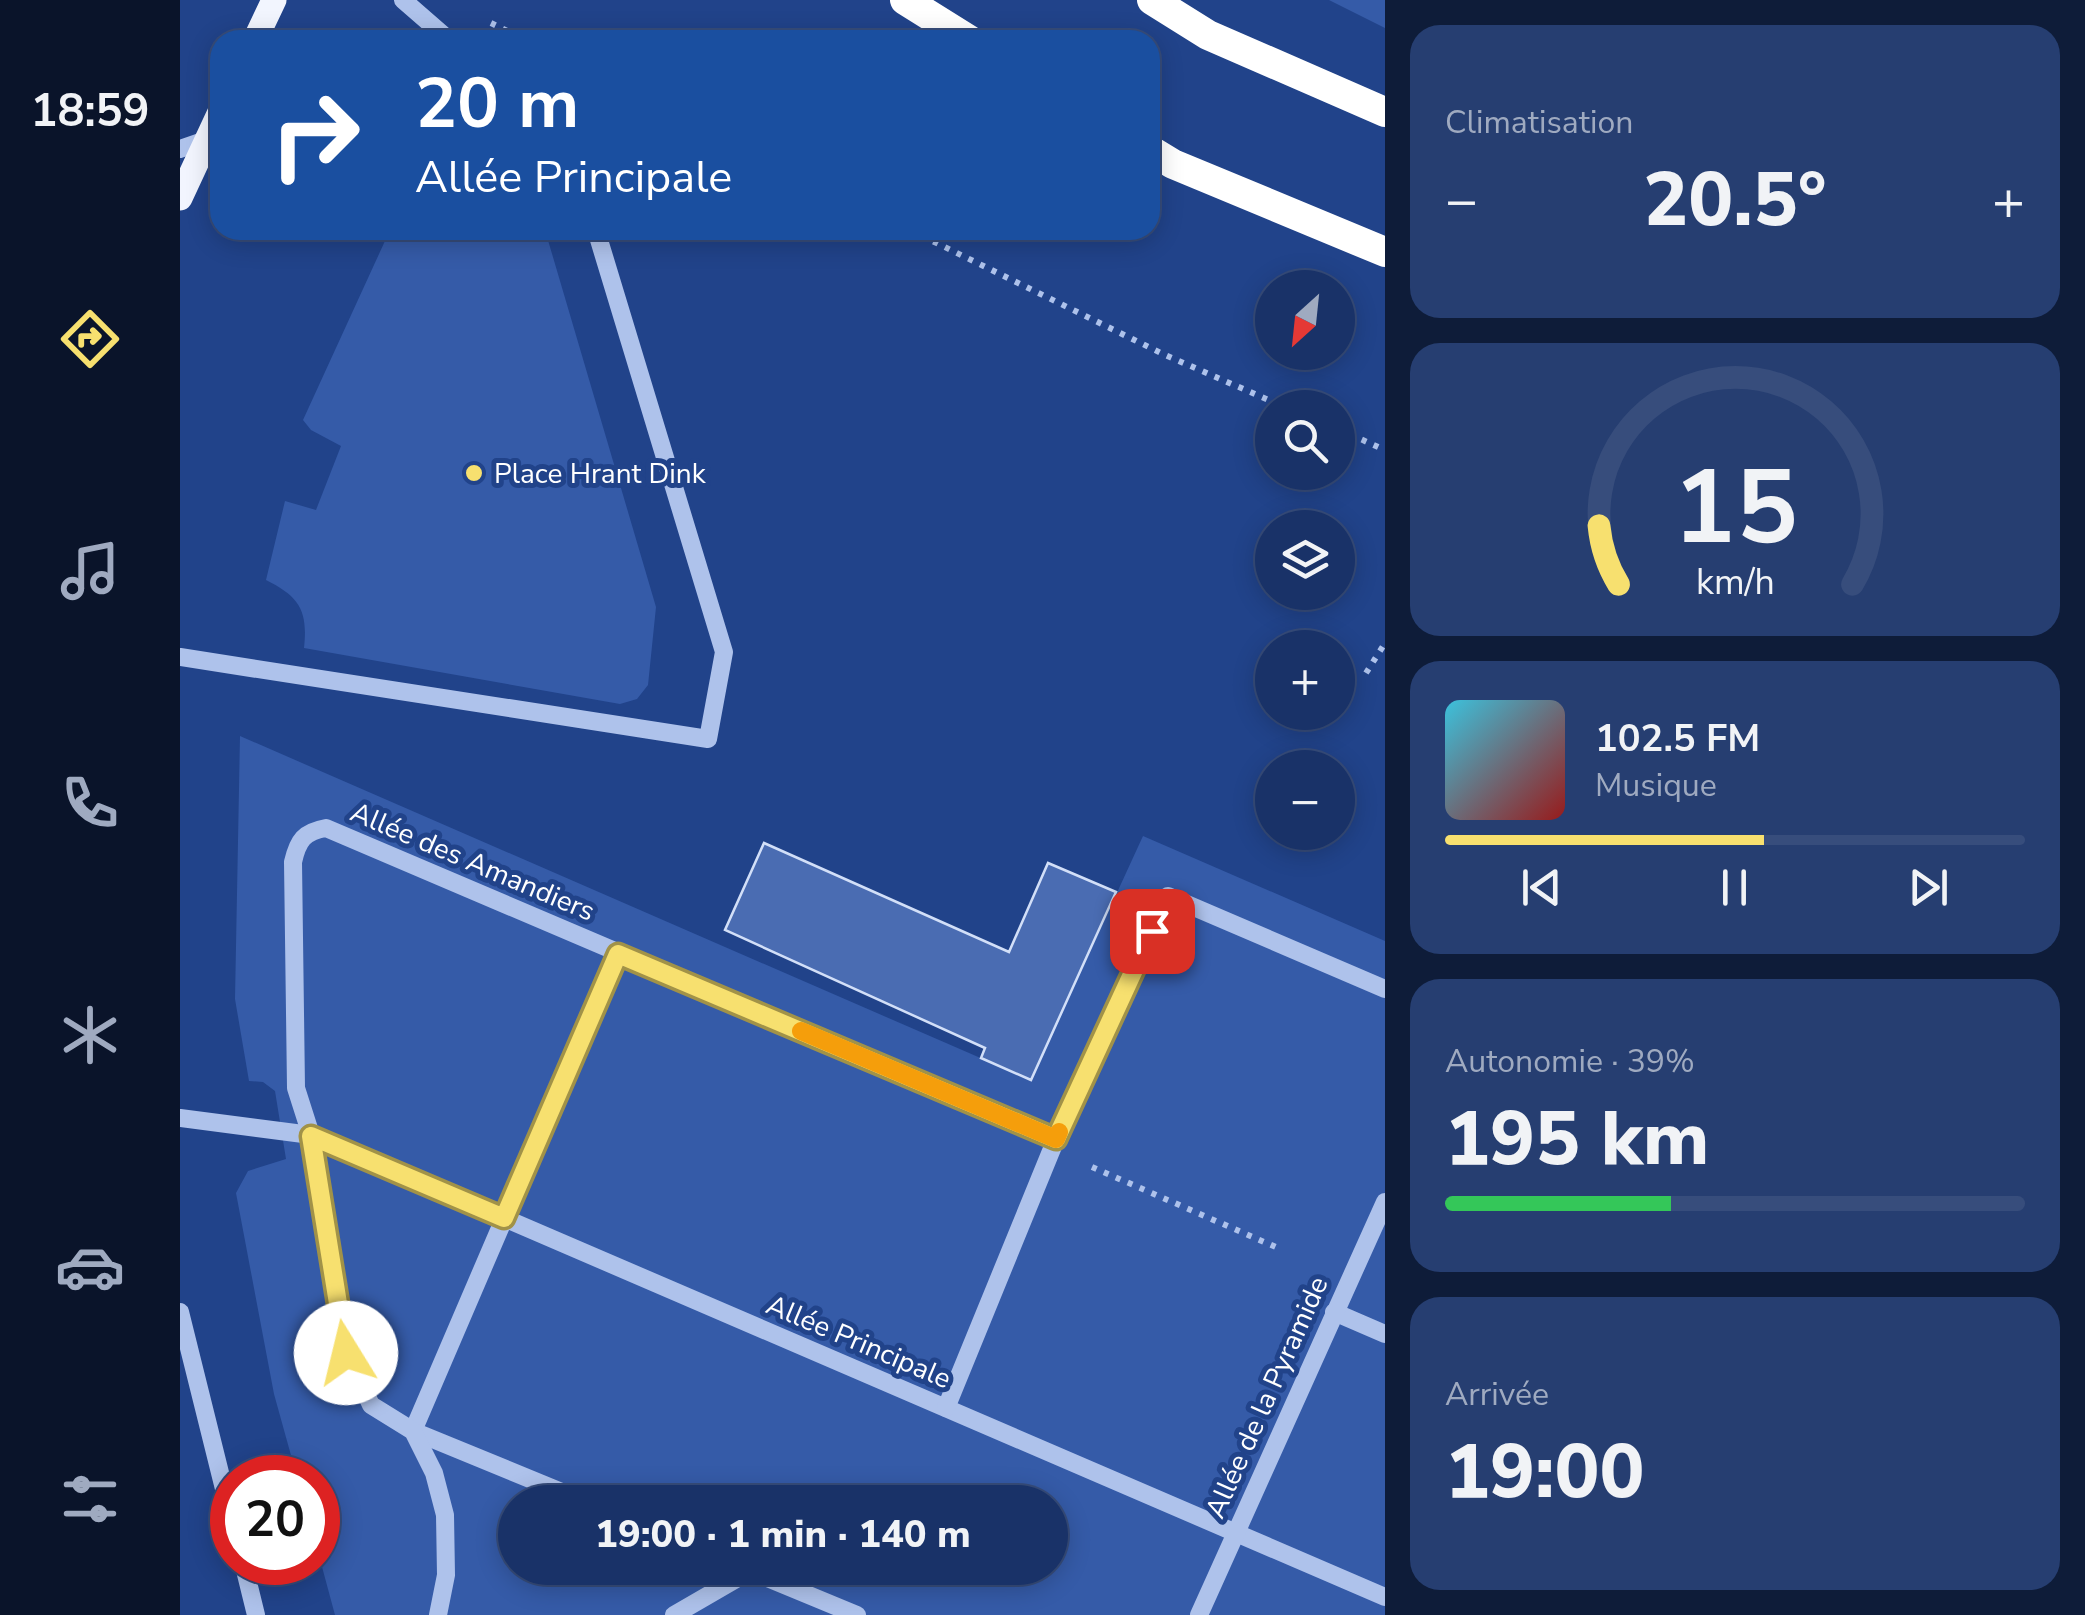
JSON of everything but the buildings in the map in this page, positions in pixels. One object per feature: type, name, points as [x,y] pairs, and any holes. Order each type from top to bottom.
[{"type":"highway","points":[[905,0],[953,30]]},
{"type":"highway","points":[[1152,0],[1208,36],[1385,112]]},
{"type":"highway","points":[[1160,156],[1385,252]]},
{"type":"main road","points":[[260,30],[274,0]]},
{"type":"main road","points":[[180,198],[210,132]]},
{"type":"street","points":[[404,0],[438,30]]},
{"type":"street","points":[[180,149],[206,140]]},
{"type":"street","points":[[180,658],[708,738],[724,652],[599,240]]},
{"type":"street","name":"Allée des Amandiers","points":[[311,1136],[296,1088],[293,862],[297,844],[309,831],[326,828],[1056,1139]]},
{"type":"street","points":[[946,1408],[1056,1139],[1168,896],[1385,989]]},
{"type":"street","points":[[438,1615],[446,1575],[445,1515],[434,1473],[413,1431],[618,954]]},
{"type":"street","name":"Allée Principale","points":[[180,1118],[311,1136],[1385,1597]]},
{"type":"street","points":[[311,1136],[346,1353],[371,1404],[413,1431],[545,1485]]},
{"type":"street","name":"Allée de la Pyramide","points":[[1199,1615],[1385,1202]]},
{"type":"street","points":[[180,1312],[216,1455]]},
{"type":"street","points":[[1334,1312],[1385,1334]]},
{"type":"street","points":[[249,1585],[256,1615]]},
{"type":"street","points":[[674,1615],[721,1585]]},
{"type":"street","points":[[785,1585],[858,1615]]},
{"type":"path","points":[[930,240],[1163,354],[1255,394]]},
{"type":"path","points":[[1355,437],[1385,450]]},
{"type":"path","points":[[1366,673],[1385,642]]},
{"type":"path","points":[[1056,1139],[1070,1158],[1278,1248]]},
{"type":"shaded area","points":[[1329,0],[1385,0],[1385,28]]},
{"type":"shaded area","name":"Place Hrant Dink","points":[[385,240],[548,240],[656,607],[648,685],[637,699],[620,704],[304,648],[305,624],[299,606],[266,580],[285,501],[316,510],[341,446],[311,430],[303,420]]},
{"type":"shaded area","points":[[240,736],[1031,1080],[1143,836],[1385,941],[1385,1615],[335,1615],[327,1585],[340,1585],[340,1455],[291,1455],[274,1394],[236,1193],[248,1171],[286,1159],[275,1091],[263,1082],[249,1081],[235,999]]},
{"type":"slow traffic","points":[[801,1031],[1056,1139],[1059,1132]]},
{"type":"place","name":"Place Hrant Dink","points":[[474,473]]},
{"type":"route","points":[[346,1353],[311,1136],[504,1218],[618,954],[1056,1139],[1152,931]]}]
